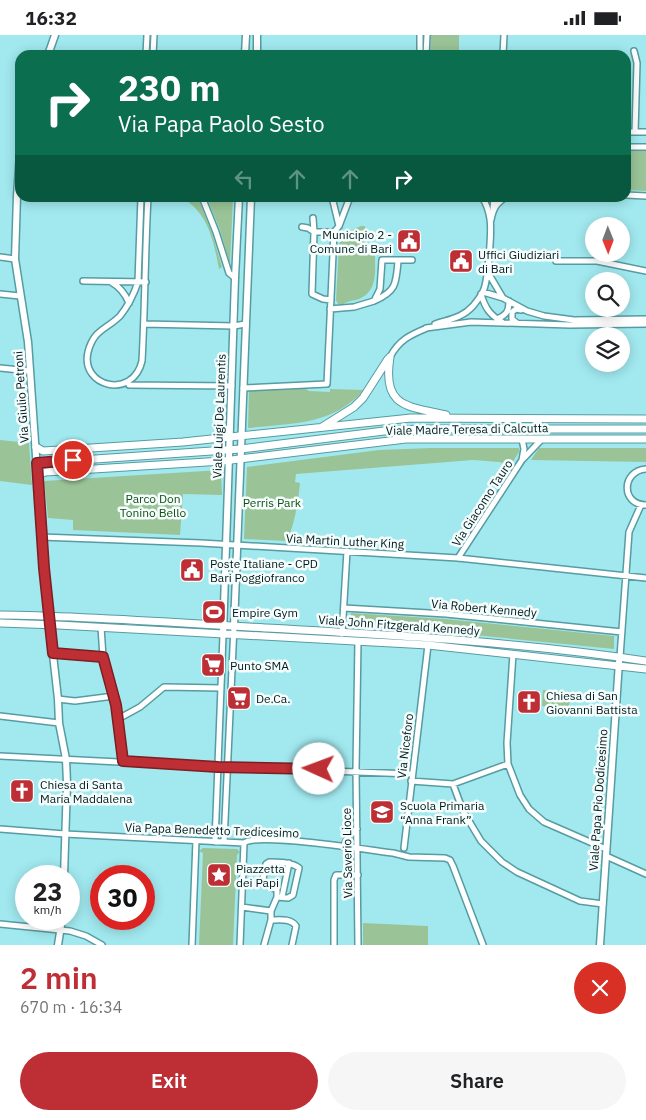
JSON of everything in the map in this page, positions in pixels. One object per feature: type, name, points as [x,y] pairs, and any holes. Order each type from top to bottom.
[{"type":"main road","points":[[390,357],[387,371],[388,382],[396,398],[416,409],[458,418]]},
{"type":"main road","points":[[318,429],[354,407],[363,398],[390,357]]},
{"type":"main road","name":"Viale Madre Teresa di Calcutta","points":[[36,447],[43,451],[230,438],[412,418],[646,419]]},
{"type":"main road","name":"Viale Madre Teresa di Calcutta","points":[[37,463],[241,449],[384,431],[419,429],[646,429]]},
{"type":"main road","points":[[290,443],[294,432]]},
{"type":"main road","name":"Viale Madre Teresa di Calcutta","points":[[38,475],[45,472],[229,461],[406,439],[646,439]]},
{"type":"main road","points":[[76,449],[87,459]]},
{"type":"main road","points":[[167,464],[173,453]]},
{"type":"main road","name":"Viale John Fitzgerald Kennedy","points":[[0,615],[48,615],[223,625],[342,636],[358,641],[428,645],[646,669]]},
{"type":"main road","name":"Viale John Fitzgerald Kennedy","points":[[0,623],[50,624],[224,635],[442,638],[646,661]]},
{"type":"street","points":[[50,50],[56,35]]},
{"type":"street","points":[[146,50],[147,35]]},
{"type":"street","points":[[153,50],[154,35]]},
{"type":"street","points":[[245,50],[246,35]]},
{"type":"street","points":[[256,50],[257,35]]},
{"type":"street","points":[[420,35],[420,50]]},
{"type":"street","points":[[426,50],[427,35]]},
{"type":"street","points":[[503,50],[504,35]]},
{"type":"street","points":[[634,51],[637,63],[635,132]]},
{"type":"street","points":[[631,132],[646,132]]},
{"type":"street","points":[[631,147],[646,147]]},
{"type":"street","points":[[631,195],[646,196]]},
{"type":"street","name":"Via Giulio Petroni","points":[[16,202],[15,259],[30,371],[48,615],[59,723],[66,759],[64,865]]},
{"type":"street","points":[[141,202],[138,282],[120,316],[98,332],[92,341],[88,355],[89,368],[92,375],[112,385],[120,385],[133,380],[138,373],[142,361],[148,202]]},
{"type":"street","points":[[204,202],[229,273],[235,278],[247,279]]},
{"type":"street","name":"Viale Luigi De Laurentis","points":[[224,635],[239,202]]},
{"type":"street","name":"Viale Luigi De Laurentis","points":[[234,626],[251,202]]},
{"type":"street","points":[[333,202],[339,226]]},
{"type":"street","points":[[242,388],[327,384],[334,232],[339,226],[348,202]]},
{"type":"street","points":[[484,202],[490,220]]},
{"type":"street","points":[[494,202],[494,210]]},
{"type":"street","points":[[498,202],[490,220],[487,271],[482,293],[484,306],[504,323]]},
{"type":"street","points":[[313,217],[312,294],[331,300]]},
{"type":"street","points":[[302,227],[314,232],[334,232]]},
{"type":"street","points":[[0,257],[15,259]]},
{"type":"street","points":[[374,301],[382,281],[382,260],[412,260]]},
{"type":"street","points":[[330,309],[354,307],[374,301],[388,294],[394,288],[396,282],[398,261]]},
{"type":"street","points":[[556,261],[598,261],[646,271]]},
{"type":"street","points":[[487,271],[506,300],[509,309],[506,314],[487,323]]},
{"type":"street","points":[[82,281],[146,282]]},
{"type":"street","points":[[111,281],[125,294],[128,303]]},
{"type":"street","points":[[382,281],[388,289],[394,288]]},
{"type":"street","points":[[482,293],[506,300],[527,311]]},
{"type":"street","points":[[390,357],[402,339],[412,333],[463,315],[473,306],[482,293]]},
{"type":"street","points":[[0,294],[20,296]]},
{"type":"street","points":[[517,323],[512,319],[512,312],[516,309],[544,316],[574,320],[646,319]]},
{"type":"street","points":[[426,328],[461,323],[570,325],[646,323]]},
{"type":"street","points":[[144,324],[245,325]]},
{"type":"street","points":[[0,368],[30,371]]},
{"type":"street","points":[[129,385],[232,386]]},
{"type":"street","name":"Via Giacomo Tauro","points":[[522,439],[524,449],[522,460]]},
{"type":"street","name":"Via Giacomo Tauro","points":[[458,558],[522,460],[542,439]]},
{"type":"street","points":[[620,657],[629,532],[644,505],[631,498],[628,494],[627,485],[634,473],[646,469]]},
{"type":"street","name":"Via Martin Luther King","points":[[41,537],[458,558],[646,578]]},
{"type":"street","points":[[342,636],[347,551]]},
{"type":"street","name":"Via Robert Kennedy","points":[[344,608],[446,614],[622,632]]},
{"type":"street","points":[[224,842],[234,626]]},
{"type":"street","points":[[100,627],[103,657],[114,696],[118,719],[123,761]]},
{"type":"street","points":[[215,842],[224,635]]},
{"type":"street","name":"Via Saverio Lioce","points":[[358,641],[356,770],[358,945]]},
{"type":"street","name":"Via Niceforo","points":[[404,848],[428,645]]},
{"type":"street","points":[[514,645],[507,743],[508,764],[520,795],[528,809],[544,822],[646,874]]},
{"type":"street","points":[[53,653],[103,657]]},
{"type":"street","name":"Viale Papa Pio Dodicesimo","points":[[600,945],[620,657]]},
{"type":"street","points":[[118,719],[140,707],[164,687],[221,688]]},
{"type":"street","points":[[58,699],[75,701],[114,696]]},
{"type":"street","points":[[0,716],[59,723]]},
{"type":"street","points":[[0,756],[218,767],[412,773]]},
{"type":"street","points":[[411,781],[453,784],[508,764]]},
{"type":"street","points":[[453,784],[458,799],[480,841],[502,862],[516,872],[580,901],[603,904]]},
{"type":"street","name":"Via Papa Benedetto Tredicesimo","points":[[0,829],[215,842],[244,843],[249,840],[277,840],[357,849]]},
{"type":"street","points":[[343,847],[348,835],[357,829]]},
{"type":"street","points":[[192,945],[196,841]]},
{"type":"street","points":[[240,945],[244,843]]},
{"type":"street","points":[[357,849],[393,853],[409,857],[445,858],[450,860],[483,945]]},
{"type":"street","points":[[272,862],[297,865],[300,871],[293,895],[288,898],[279,897],[277,890],[264,884],[263,879],[266,865],[272,862]]},
{"type":"street","points":[[264,945],[271,920],[271,911],[279,897],[290,863]]},
{"type":"street","points":[[334,945],[334,880],[336,875],[358,875]]},
{"type":"street","points":[[242,907],[271,911]]},
{"type":"street","points":[[271,920],[292,921],[295,923],[292,945]]},
{"type":"street","points":[[0,923],[15,925]]},
{"type":"street","points":[[58,945],[61,930],[86,936],[102,945]]},
{"type":"green space","points":[[431,35],[459,35],[459,50],[430,50]]},
{"type":"green space","points":[[631,151],[646,151],[646,191],[631,190]]},
{"type":"green space","points":[[188,202],[200,202],[212,233],[222,267],[219,269],[212,238],[204,219]]},
{"type":"green space","points":[[209,202],[233,202],[230,264],[220,230]]},
{"type":"green space","points":[[365,226],[364,252],[375,253],[373,284],[370,290],[361,298],[342,305],[338,304],[336,300],[339,244],[347,232]]},
{"type":"green space","points":[[303,387],[309,391],[330,392],[330,389],[364,390],[352,402],[325,417],[296,423],[248,428],[249,390]]},
{"type":"green space","points":[[0,440],[29,443],[32,485],[0,481]]},
{"type":"green space","name":"Perris Park","points":[[519,448],[519,452],[511,465],[473,460],[296,474],[295,482],[300,483],[298,498],[294,520],[287,541],[244,539],[247,467],[379,450]]},
{"type":"green space","points":[[539,448],[646,448],[646,462],[531,460]]},
{"type":"green space","name":"Parco Don Tonino Bello","points":[[221,470],[222,495],[183,494],[180,535],[73,530],[73,520],[48,518],[44,481]]},
{"type":"green space","points":[[351,613],[445,619],[614,636],[614,649],[444,632],[350,626]]},
{"type":"green space","points":[[543,690],[570,692],[569,708],[542,706]]},
{"type":"green space","name":"Piazzetta dei Papi","points":[[203,848],[237,849],[240,852],[237,855],[233,945],[199,945],[203,853],[199,851]]},
{"type":"green space","points":[[363,923],[428,926],[428,945],[363,945]]},
{"type":"place","name":"Municipio 2 - Comune di Bari","points":[[409,241]]},
{"type":"place","name":"Uffici Giudiziari di Bari","points":[[461,261]]},
{"type":"place","name":"Poste Italiane - CPD Bari Poggiofranco","points":[[192,570]]},
{"type":"place","name":"Empire Gym","points":[[214,612]]},
{"type":"place","name":"Punto SMA","points":[[213,665]]},
{"type":"place","name":"De.Ca.","points":[[239,698]]},
{"type":"place","name":"Chiesa di San Giovanni Battista","points":[[529,702]]},
{"type":"place","name":"Chiesa di Santa Maria Maddalena","points":[[22,791]]},
{"type":"place","name":"Scuola Primaria “Anna Frank”","points":[[382,812]]},
{"type":"place","name":"Piazzetta dei Papi","points":[[219,875]]},
{"type":"route","points":[[73,460],[37,463],[44,568],[53,653],[103,657],[116,705],[123,761],[218,767],[319,769]]}]
